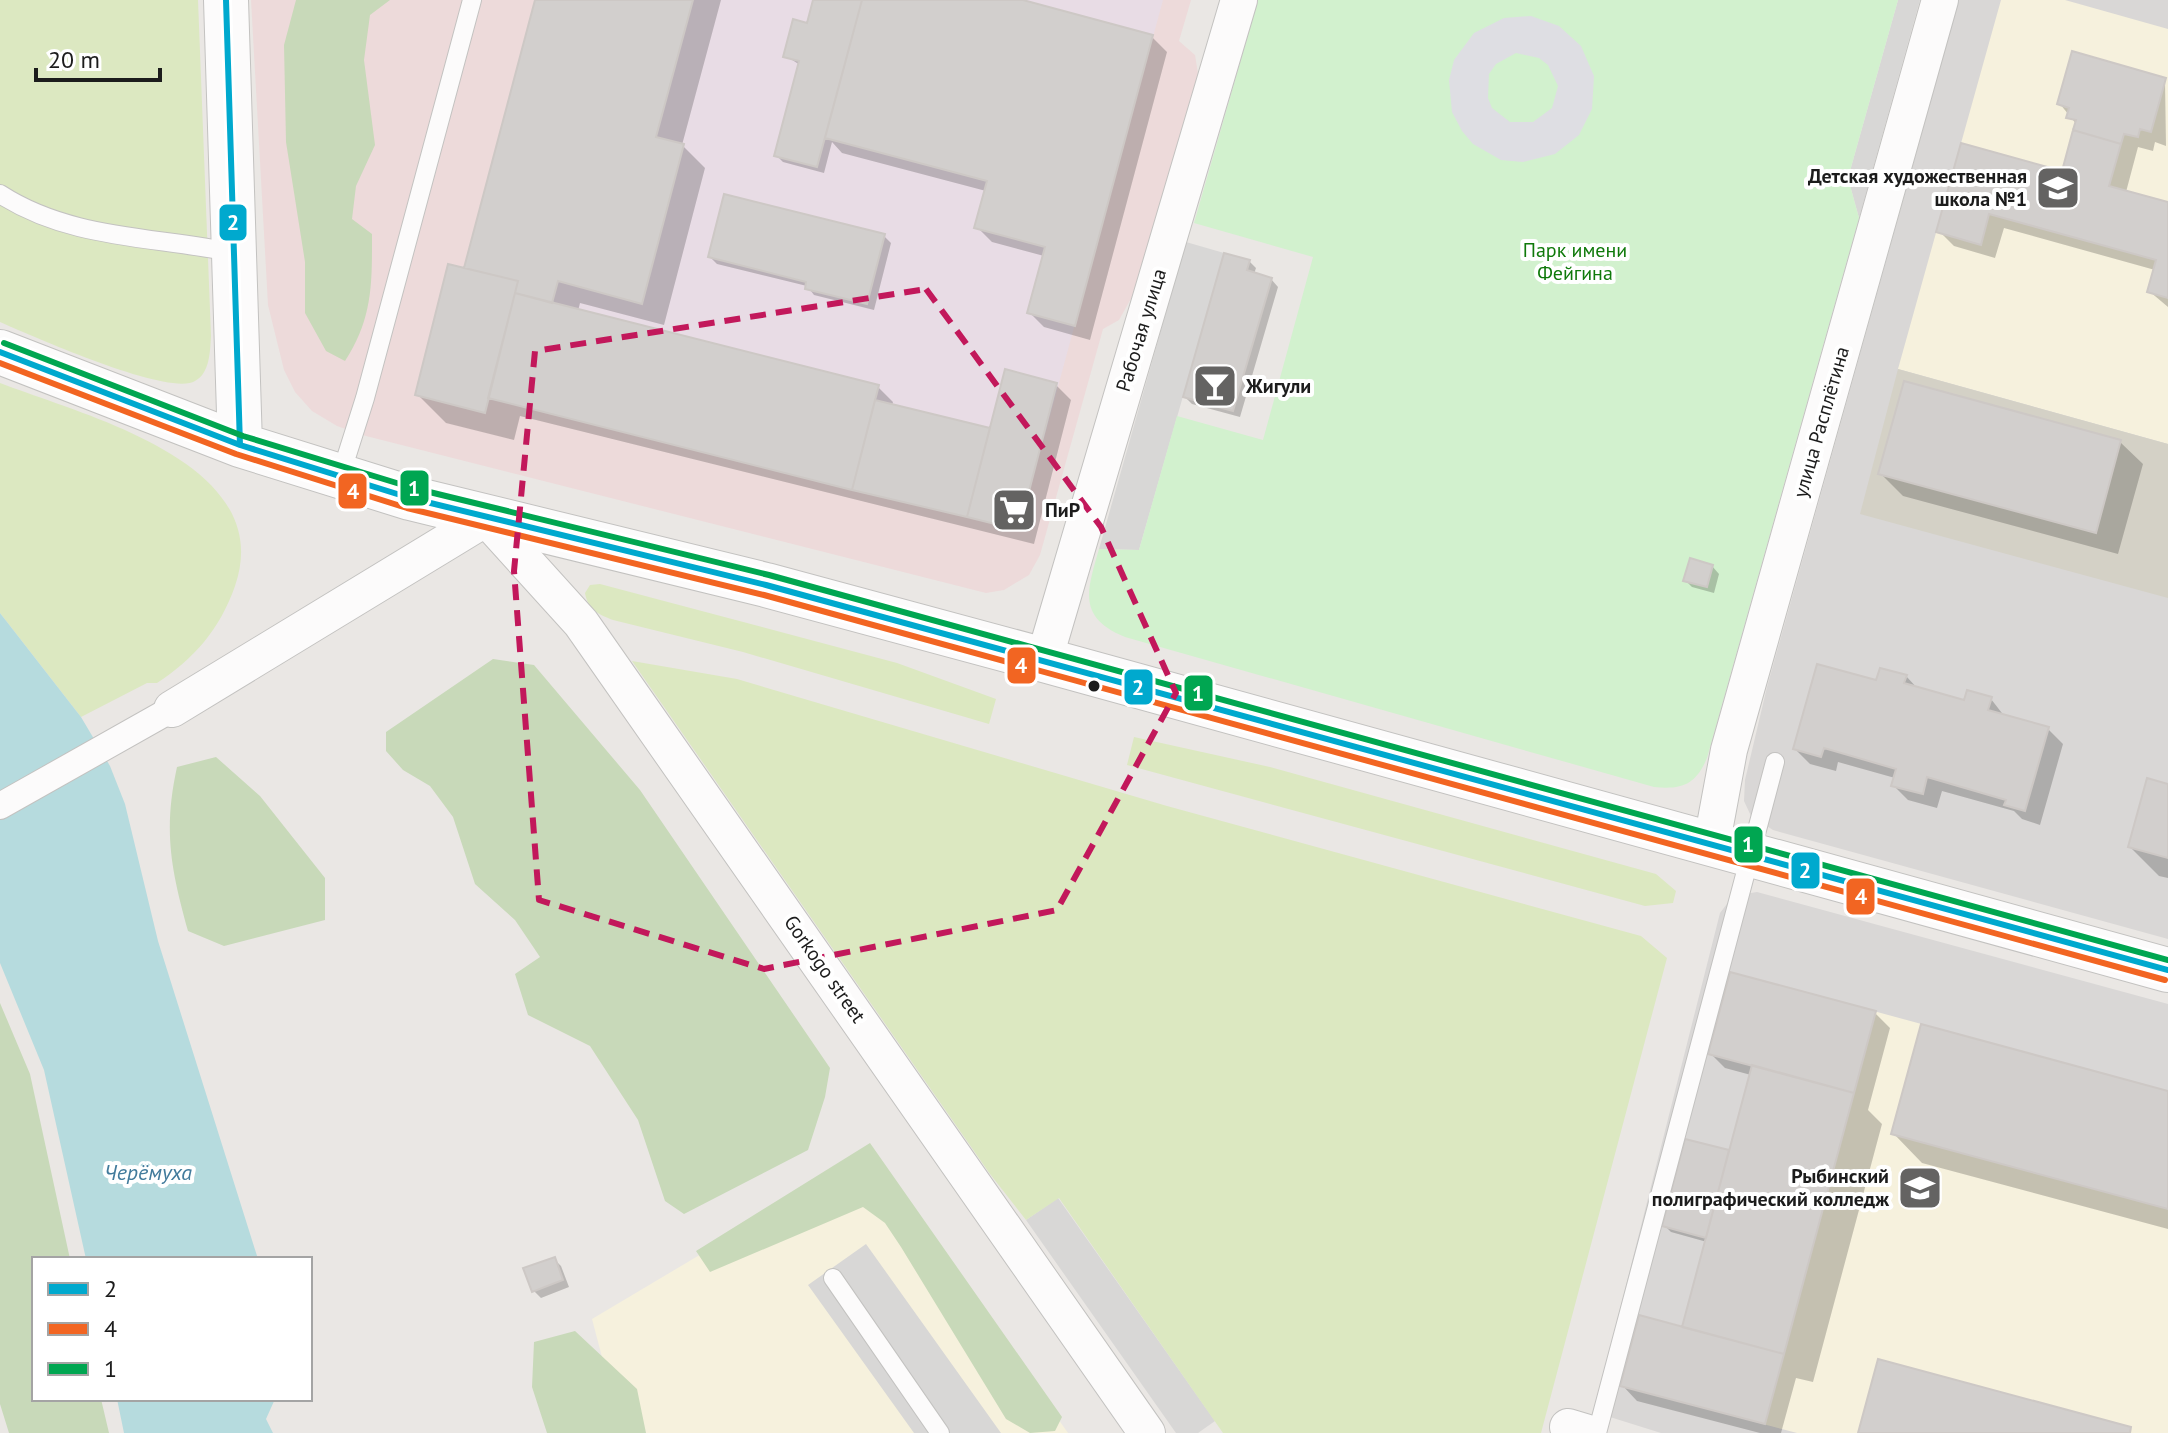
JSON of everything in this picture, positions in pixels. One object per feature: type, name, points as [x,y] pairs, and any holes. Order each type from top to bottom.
[{"type":"street","points":[[226,0],[240,445]]},
{"type":"street","name":"Рабочая улица","points":[[1044,660],[1239,0]]},
{"type":"street","name":"улица Расплётина","points":[[1730,852],[1729,750],[1940,0]]},
{"type":"street","points":[[0,352],[240,445],[340,477],[486,518],[766,585],[2168,970]]},
{"type":"street","points":[[0,806],[172,709],[486,518]]},
{"type":"street","name":"Gorkogo street","points":[[486,518],[589,634],[1135,1428]]},
{"type":"lane","points":[[340,477],[365,398],[472,0]]},
{"type":"lane","points":[[0,194],[21,208],[93,232],[235,253]]},
{"type":"lane","points":[[1585,1431],[1730,852],[1775,762]]},
{"type":"lane","points":[[833,1278],[940,1433]]},
{"type":"highlighted area","points":[[926,289],[1101,527],[1176,693],[1057,910],[764,969],[539,900],[514,571],[535,351]]},
{"type":"shaded area","points":[[251,0],[1191,0],[1179,41],[1195,55],[1198,74],[1133,295],[1119,320],[1103,329],[1040,555],[1029,575],[1004,590],[986,593],[366,436],[337,426],[312,411],[295,392],[284,370],[268,305]]},
{"type":"shaded area","points":[[535,0],[1163,0],[1019,530],[489,399],[415,395],[448,264],[464,267]]},
{"type":"shaded area","points":[[1898,0],[1920,0],[1859,218],[1848,178]]},
{"type":"shaded area","points":[[1959,0],[2168,0],[2168,939],[1773,830],[1751,816],[1744,801],[1745,780],[1767,687]]},
{"type":"shaded area","name":"Детская художественная школа №1","points":[[2001,0],[2065,0],[2168,29],[2168,444],[1898,369]]},
{"type":"shaded area","points":[[1531,16],[1559,26],[1581,46],[1594,76],[1592,109],[1579,135],[1555,154],[1523,162],[1501,160],[1473,144],[1452,112],[1449,80],[1454,60],[1474,33],[1504,18]],"holes":[[[1516,53],[1539,58],[1548,65],[1558,86],[1552,108],[1533,122],[1510,122],[1492,108],[1488,98],[1489,74],[1496,64]]]},
{"type":"shaded area","points":[[1186,242],[1224,253],[1139,550],[1099,549]]},
{"type":"shaded area","points":[[1898,369],[2168,444],[2168,598],[1860,514]]},
{"type":"shaded area","name":"Рыбинский полиграфический колледж","points":[[1757,892],[2168,1004],[2168,1433],[1661,1433],[1594,1412],[1720,913],[1733,896]]},
{"type":"shaded area","name":"Рыбинский полиграфический колледж","points":[[1730,972],[2168,1091],[2168,1433],[1797,1433],[1620,1386],[1639,1315],[1682,1326],[1706,1238],[1662,1226],[1685,1139],[1729,1150],[1752,1066],[1708,1054]]},
{"type":"shaded area","points":[[871,1153],[1068,1433],[622,1433],[592,1319]]},
{"type":"shaded area","points":[[1058,1198],[1215,1421],[1198,1433],[1176,1433],[1026,1220]]},
{"type":"shaded area","points":[[866,1244],[1001,1433],[914,1433],[808,1285]]},
{"type":"green space","points":[[0,0],[198,0],[211,336],[204,373],[195,381],[180,384],[130,373],[0,322]]},
{"type":"green space","points":[[296,0],[390,0],[370,15],[364,60],[375,145],[356,186],[352,219],[372,234],[371,284],[361,330],[345,361],[326,351],[305,313],[305,262],[286,142],[284,45]]},
{"type":"green space","name":"Парк имени Фейгина","points":[[1258,0],[1898,0],[1848,178],[1859,218],[1707,758],[1698,774],[1687,783],[1654,787],[1125,637],[1099,621],[1093,611],[1089,590],[1099,549],[1139,550],[1177,416],[1263,440],[1313,257],[1194,223]]},
{"type":"green space","points":[[0,383],[122,429],[164,450],[201,476],[228,506],[241,543],[235,586],[229,602],[194,653],[157,683],[147,683],[81,717],[0,613]]},
{"type":"green space","points":[[600,584],[897,663],[996,699],[989,724],[743,652],[613,620],[594,611],[586,599],[585,593],[590,585]]},
{"type":"green space","points":[[493,659],[534,665],[640,790],[830,1068],[825,1097],[808,1150],[684,1214],[665,1201],[638,1120],[590,1046],[528,1015],[515,974],[540,957],[515,920],[475,884],[453,817],[430,786],[403,770],[386,751],[386,732]]},
{"type":"green space","points":[[632,661],[737,679],[1167,806],[1641,936],[1667,958],[1541,1433],[1223,1433],[1059,1198],[1026,1220],[990,1174]]},
{"type":"green space","points":[[1134,737],[1270,767],[1656,874],[1676,891],[1673,903],[1645,906],[1127,765]]},
{"type":"green space","points":[[216,757],[260,796],[325,878],[325,920],[224,946],[188,931],[173,869],[170,811],[173,790],[177,767]]},
{"type":"green space","points":[[0,1003],[30,1074],[70,1257],[32,1257],[32,1401],[101,1401],[109,1433],[9,1433],[0,1404]]},
{"type":"green space","points":[[870,1143],[1062,1417],[1055,1431],[1030,1433],[1006,1419],[885,1223],[863,1207],[710,1272],[696,1251]]},
{"type":"green space","points":[[575,1331],[637,1389],[646,1433],[547,1433],[532,1387],[534,1342]]},
{"type":"water","name":"Черёмуха","points":[[0,613],[81,717],[110,766],[125,804],[158,941],[257,1257],[86,1257],[44,1070],[0,963]]},
{"type":"water","points":[[117,1401],[274,1401],[266,1419],[273,1433],[124,1433]]},
{"type":"building","points":[[535,0],[693,0],[656,137],[684,144],[642,304],[558,281],[552,303],[515,293],[518,281],[464,268]]},
{"type":"building","points":[[813,0],[862,0],[817,167],[774,156],[799,61],[783,57],[793,19],[807,23]]},
{"type":"building","points":[[862,0],[1023,0],[1153,35],[1075,326],[1027,313],[1045,247],[974,228],[987,181],[825,138]]},
{"type":"building","points":[[2072,51],[2166,78],[2151,132],[2140,129],[2138,137],[2124,134],[2121,144],[2073,130],[2076,120],[2066,118],[2069,108],[2057,104]]},
{"type":"building","points":[[2073,130],[2121,144],[2109,186],[2168,202],[2168,298],[2147,292],[2156,260],[1989,214],[1981,245],[1936,232],[1961,143],[2062,171]]},
{"type":"building","points":[[724,194],[885,234],[867,304],[805,289],[806,282],[708,257]]},
{"type":"building","points":[[1224,253],[1250,260],[1247,270],[1272,278],[1233,411],[1183,397]]},
{"type":"building","points":[[448,264],[518,281],[485,413],[415,395]]},
{"type":"building","points":[[515,293],[879,385],[852,490],[488,398]]},
{"type":"building","points":[[1005,369],[1057,383],[1019,530],[967,517]]},
{"type":"building","points":[[1904,381],[2121,440],[2096,533],[1878,474]]},
{"type":"building","points":[[875,400],[990,428],[967,517],[852,490]]},
{"type":"building","points":[[1690,558],[1713,565],[1707,587],[1683,581]]},
{"type":"building","points":[[1817,664],[1876,680],[1880,668],[1907,675],[1904,683],[1964,700],[1967,690],[1992,697],[1988,710],[2049,727],[2025,811],[2004,805],[2006,800],[1927,777],[1923,794],[1891,786],[1896,769],[1824,748],[1821,757],[1793,749]]},
{"type":"building","points":[[2147,778],[2168,784],[2168,858],[2128,847]]},
{"type":"building","points":[[1730,972],[1876,1011],[1854,1093],[1708,1054]]},
{"type":"building","points":[[1921,1024],[2168,1091],[2168,1209],[1891,1134]]},
{"type":"building","points":[[1752,1065],[1854,1093],[1784,1354],[1682,1327]]},
{"type":"building","points":[[1685,1139],[1729,1150],[1706,1238],[1662,1226]]},
{"type":"building","points":[[555,1257],[563,1280],[532,1292],[523,1268]]},
{"type":"building","points":[[1639,1315],[1784,1354],[1765,1424],[1620,1386]]},
{"type":"building","points":[[1878,1359],[2131,1427],[2130,1433],[1858,1433]]},
{"type":"transit line","name":"2","points":[[226,0],[240,445]]},
{"type":"transit line","name":"1","points":[[4,343],[243,436],[413,488],[769,575],[2168,960]]},
{"type":"transit line","name":"2","points":[[0,352],[240,445],[410,498],[766,585],[2168,970]]},
{"type":"transit line","name":"4","points":[[0,363],[236,454],[407,508],[764,595],[2165,980]]},
{"type":"place","name":"Детская художественная школа №1","points":[[2058,188]]},
{"type":"place","name":"Жигули","points":[[1215,386]]},
{"type":"place","name":"ПиР","points":[[1014,510]]},
{"type":"place","name":"Рыбинский полиграфический колледж","points":[[1920,1188]]}]
